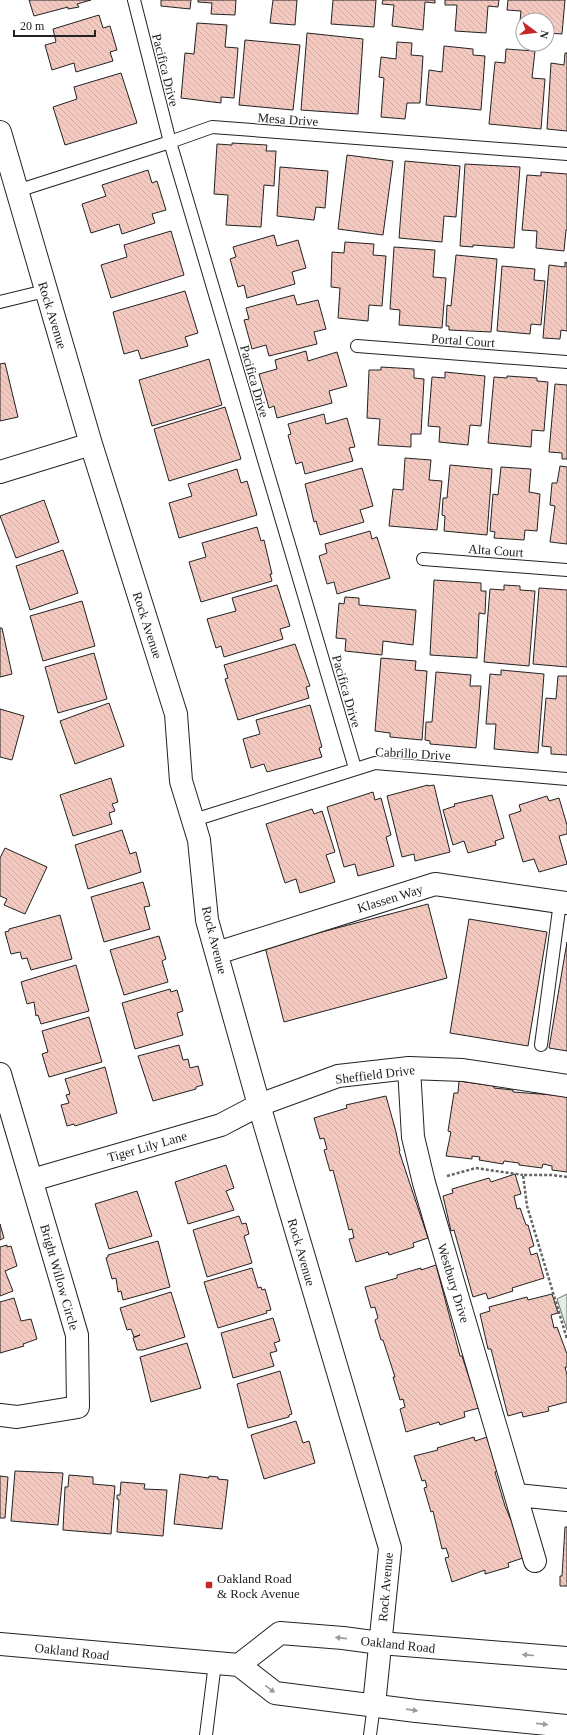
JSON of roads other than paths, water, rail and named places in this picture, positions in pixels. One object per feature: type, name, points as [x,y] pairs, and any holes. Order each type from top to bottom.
[{"type":"street","name":"Rock Avenue","points":[[0,132],[45,291],[91,444],[176,714],[181,781],[199,840],[207,920],[259,1105],[390,1548],[374,1705]]},
{"type":"street","points":[[0,472],[91,444]]},
{"type":"street","name":"Klassen Way","points":[[217,953],[436,884],[564,902]]},
{"type":"street","name":"Sheffield Drive","points":[[259,1105],[338,1076],[409,1068],[463,1070],[567,1086]]},
{"type":"street","name":"Westbury Drive","points":[[409,1068],[413,1137],[424,1183],[517,1494],[535,1561]]},
{"type":"street","name":"Bright Willow Circle","points":[[0,1074],[77,1336],[78,1407],[17,1417],[0,1415]]},
{"type":"street","name":"Tiger Lily Lane","points":[[32,1180],[221,1125],[259,1105]]},
{"type":"street","points":[[517,1494],[567,1500]]},
{"type":"street","name":"Oakland Road","points":[[0,1644],[239,1665],[280,1632],[380,1643],[567,1658]]},
{"type":"street","points":[[239,1665],[275,1693],[567,1726]]},
{"type":"lane","name":"Pacifica Drive","points":[[134,0],[170,142],[355,768]]},
{"type":"lane","name":"Mesa Drive","points":[[17,191],[212,127],[567,154]]},
{"type":"lane","points":[[0,302],[45,291]]},
{"type":"lane","name":"Portal Court","points":[[357,346],[567,362]]},
{"type":"lane","name":"Alta Court","points":[[423,559],[567,570]]},
{"type":"lane","name":"Cabrillo Drive","points":[[194,820],[355,768],[375,763],[567,779]]},
{"type":"lane","points":[[541,1045],[564,902]]},
{"type":"lane","points":[[206,1735],[215,1663]]},
{"type":"lane","points":[[370,1735],[374,1705]]},
{"type":"place","name":"Oakland Road & Rock Avenue","points":[[209,1585]]}]
